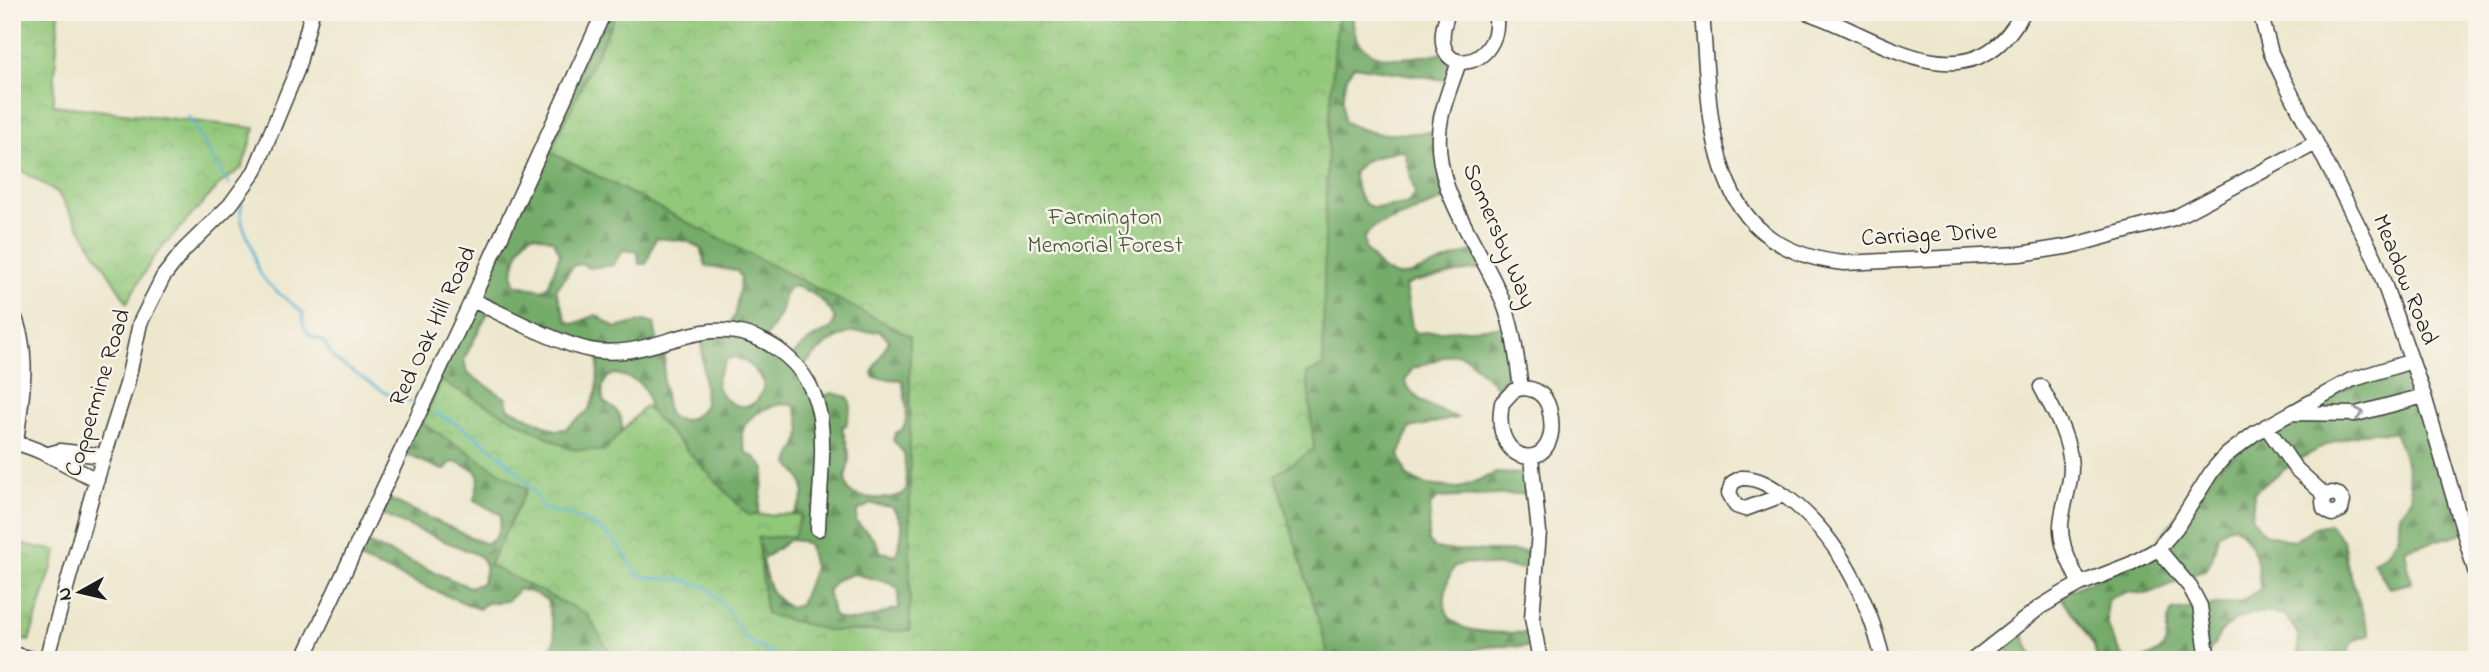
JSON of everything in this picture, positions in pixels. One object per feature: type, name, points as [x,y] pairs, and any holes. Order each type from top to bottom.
[{"type":"street","name":"Coppermine Road","points":[[46,660],[127,384],[140,323],[163,277],[184,250],[230,205],[255,171],[297,69],[312,12]]},
{"type":"street","name":"Red Oak Hill Road","points":[[303,660],[604,12]]},
{"type":"street","points":[[1448,12],[1441,36],[1442,44],[1445,52],[1459,62],[1474,61],[1486,52],[1495,25],[1495,12]]},
{"type":"street","name":"Carriage Drive","points":[[1702,12],[1714,145],[1731,192],[1761,230],[1779,244],[1800,255],[1821,261],[1845,263],[2007,255],[2071,246],[2174,218],[2316,143]]},
{"type":"street","points":[[1806,12],[1829,19],[1920,60],[1954,63],[1970,60],[2001,43],[2024,12]]},
{"type":"street","name":"Meadow Road","points":[[2260,12],[2271,53],[2375,258],[2413,361],[2477,577]]},
{"type":"street","name":"Somersby Way","points":[[1459,62],[1441,120],[1441,158],[1454,204],[1503,301],[1512,326],[1521,388]]},
{"type":"street","points":[[472,300],[590,350],[650,348],[701,332],[727,329],[751,335],[776,347],[799,370],[819,411],[821,440],[818,528]]},
{"type":"street","points":[[12,311],[18,323],[25,357],[14,442],[49,454],[97,480]]},
{"type":"street","points":[[1973,660],[2039,608],[2080,584],[2131,564],[2158,549],[2218,464],[2266,426],[2351,380],[2413,361]]},
{"type":"street","points":[[2041,387],[2060,422],[2069,453],[2069,486],[2060,530],[2067,556],[2080,584]]},
{"type":"street","points":[[1521,388],[1529,388],[1542,395],[1547,401],[1550,418],[1549,444],[1531,457],[1522,456],[1508,448],[1502,431],[1502,403],[1506,396],[1521,388]]},
{"type":"street","points":[[2292,413],[2356,414],[2424,396]]},
{"type":"street","points":[[2266,426],[2295,468],[2326,496]]},
{"type":"street","points":[[49,454],[60,451],[104,457]]},
{"type":"street","points":[[1531,457],[1539,532],[1532,618],[1535,647],[1540,660]]},
{"type":"street","points":[[1783,495],[1817,526],[1849,571],[1872,620],[1883,660]]},
{"type":"street","points":[[2158,549],[2190,587],[2200,606],[2208,660]]},
{"type":"street","points":[[12,654],[37,660]]},
{"type":"green space","points":[[12,12],[59,12],[53,105],[255,128],[242,168],[221,183],[153,258],[127,302],[57,192],[12,165]]},
{"type":"green space","name":"Farmington Memorial Forest","points":[[604,12],[1353,12],[1354,31],[1360,44],[1370,52],[1383,57],[1398,58],[1445,52],[1451,58],[1452,81],[1354,66],[1345,85],[1344,121],[1380,133],[1440,132],[1451,197],[1374,227],[1364,237],[1365,249],[1383,270],[1396,276],[1411,274],[1477,249],[1486,267],[1405,286],[1415,333],[1512,326],[1521,388],[1506,396],[1466,357],[1456,354],[1412,369],[1405,381],[1414,395],[1457,418],[1410,428],[1399,455],[1407,476],[1425,485],[1459,488],[1496,473],[1533,474],[1536,493],[1438,498],[1431,504],[1428,541],[1435,548],[1447,550],[1539,552],[1537,570],[1467,563],[1455,566],[1448,580],[1445,597],[1446,611],[1453,621],[1463,627],[1476,631],[1533,633],[1536,647],[1482,648],[1464,654],[1458,660],[515,660],[551,651],[555,637],[547,600],[519,589],[507,601],[486,603],[479,609],[352,556],[360,540],[469,587],[481,584],[486,569],[478,555],[373,511],[381,495],[483,543],[492,541],[497,534],[501,515],[474,500],[479,478],[475,470],[457,462],[450,463],[445,470],[440,469],[401,452]],"holes":[[[1398,150],[1405,152],[1415,194],[1407,204],[1369,206],[1360,196],[1353,173],[1364,161]],[[533,234],[553,240],[560,253],[548,287],[542,290],[516,285],[514,266],[523,243]],[[656,238],[687,241],[700,248],[706,266],[737,271],[741,277],[735,315],[727,329],[701,332],[705,404],[689,419],[673,418],[668,414],[663,381],[666,343],[658,345],[654,323],[643,321],[616,328],[596,315],[574,324],[567,321],[556,290],[574,265],[583,264],[588,268],[613,265],[623,250],[638,252],[639,264],[646,264]],[[791,286],[818,297],[835,319],[831,329],[812,338],[789,358],[764,341],[780,314],[785,293]],[[490,309],[599,350],[597,391],[589,410],[565,429],[555,430],[508,408],[506,398],[467,373],[464,359]],[[880,331],[889,340],[872,373],[874,378],[902,380],[906,418],[903,429],[896,433],[893,440],[904,453],[907,488],[903,494],[876,498],[849,492],[845,477],[849,453],[842,427],[846,425],[851,406],[848,397],[832,393],[814,399],[799,370],[826,344],[850,332]],[[733,357],[743,360],[764,382],[760,395],[754,403],[746,406],[729,402],[718,388],[719,373],[726,360]],[[616,374],[640,384],[646,394],[651,420],[623,437],[620,416],[604,402],[602,393],[605,381]],[[782,404],[794,405],[801,428],[799,441],[789,464],[803,482],[803,498],[780,530],[757,520],[765,469],[756,458],[746,453],[742,437],[747,423],[763,410]],[[871,504],[892,507],[901,525],[896,555],[881,552],[874,538],[856,522],[857,511]],[[789,540],[801,541],[809,546],[814,568],[800,605],[790,608],[777,599],[762,560]],[[854,574],[891,583],[899,590],[898,608],[856,621],[840,619],[833,615],[828,590],[836,580]]]},
{"type":"green space","name":"Farmington Memorial Forest","points":[[617,12],[1338,12],[1328,144],[1323,366],[1307,374],[1314,449],[1275,475],[1330,660],[614,660],[588,615],[489,565],[527,489],[422,423],[441,381],[570,449],[604,451],[645,406],[748,515],[801,514],[794,536],[758,538],[766,614],[830,631],[910,631],[910,336],[550,152]]},
{"type":"green space","points":[[2412,361],[2464,533],[2405,549],[2411,583],[2389,588],[2373,561],[2387,554],[2398,537],[2400,514],[2412,498],[2406,462],[2394,432],[2369,432],[2350,436],[2321,448],[2254,492],[2252,518],[2264,534],[2294,541],[2315,527],[2329,524],[2343,540],[2347,564],[2370,635],[2353,641],[2349,648],[2350,660],[2298,660],[2298,634],[2285,615],[2258,613],[2241,618],[2226,627],[2204,656],[2181,661],[2137,660],[2163,648],[2172,611],[2240,602],[2260,589],[2255,554],[2235,526],[2218,535],[2212,559],[2205,570],[2147,594],[2126,592],[2109,599],[2107,615],[2110,630],[2124,658],[2128,660],[2097,660],[2094,646],[2060,595],[2144,558],[2212,471],[2304,405]]},
{"type":"green space","points":[[12,542],[57,551],[29,641],[12,637]]},
{"type":"green space","points":[[2018,624],[2035,660],[2013,660],[2002,637]]},
{"type":"waterway","points":[[188,116],[229,185]]},
{"type":"waterway","points":[[242,203],[244,230],[259,271],[273,289],[303,313],[303,323],[311,336],[323,341],[335,360],[386,393],[412,402]]},
{"type":"waterway","points":[[434,413],[465,429],[497,452],[525,480],[543,509],[578,518],[603,532],[617,545],[641,577],[683,580],[707,587],[726,608],[744,637],[788,660]]}]
